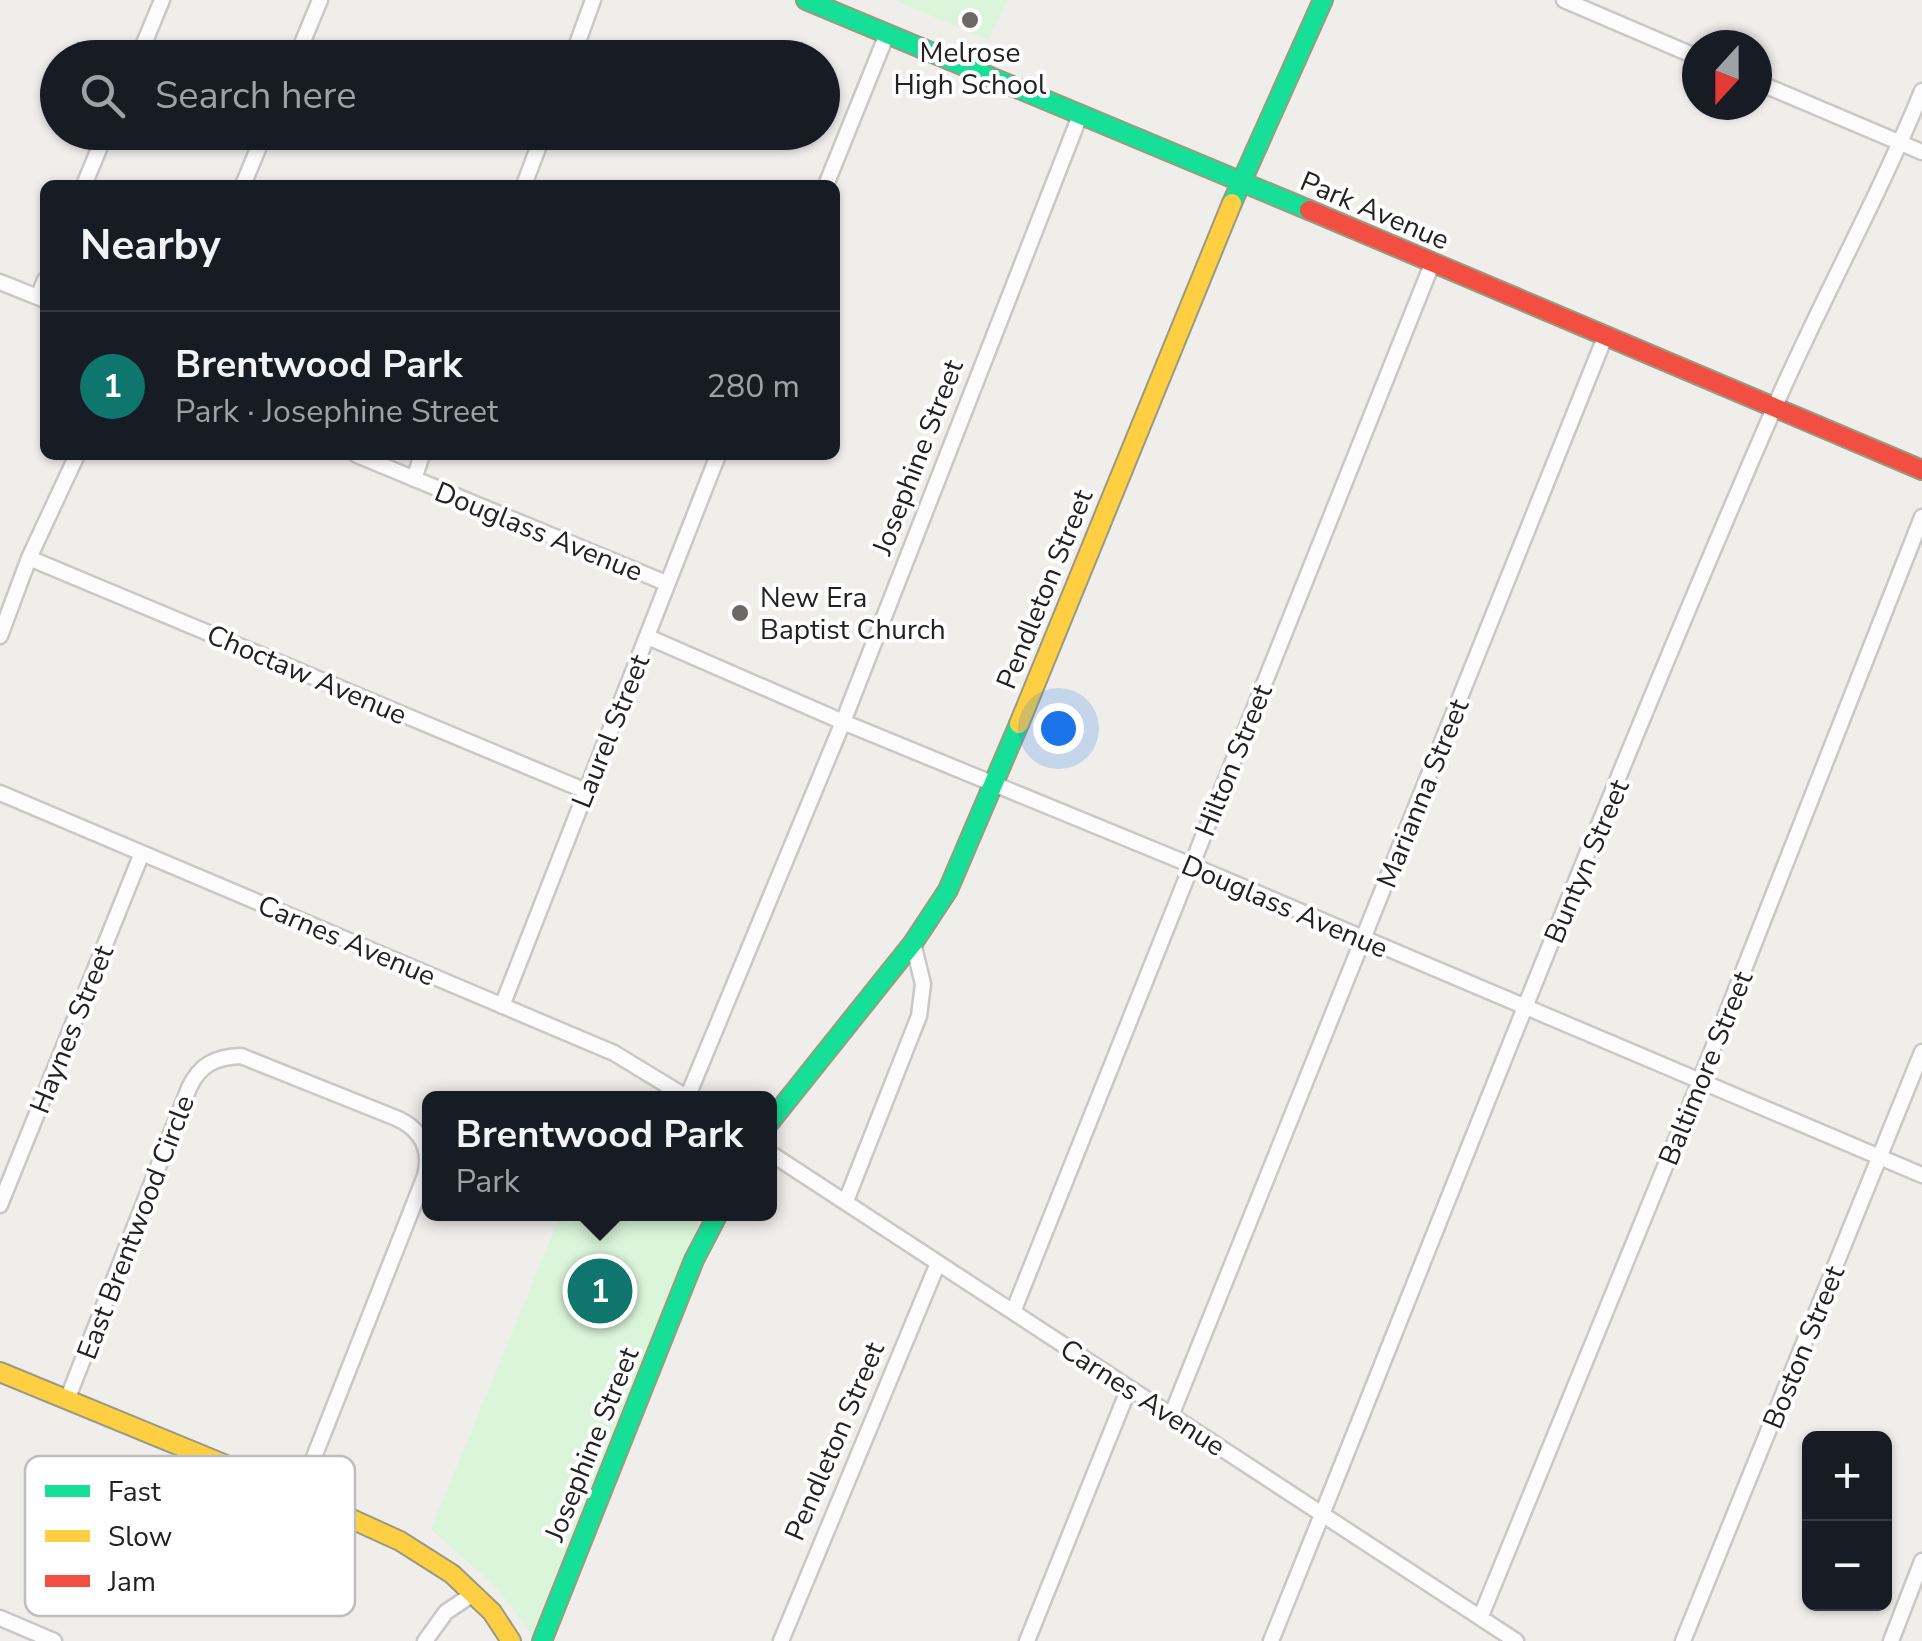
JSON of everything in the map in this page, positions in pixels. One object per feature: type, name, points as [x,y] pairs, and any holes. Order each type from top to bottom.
[{"type":"main road","name":"Park Avenue","points":[[806,0],[1922,470]]},
{"type":"main road","name":"Pendleton Street","points":[[913,943],[948,890],[1240,182],[1323,0]]},
{"type":"main road","points":[[777,1113],[913,943]]},
{"type":"main road","name":"Josephine Street","points":[[542,1641],[694,1260],[714,1221]]},
{"type":"main road","points":[[0,1372],[204,1456]]},
{"type":"main road","points":[[355,1521],[400,1541],[452,1574],[492,1612],[511,1641]]},
{"type":"street","points":[[145,40],[162,0]]},
{"type":"street","points":[[303,40],[320,0]]},
{"type":"street","points":[[579,40],[593,0]]},
{"type":"street","points":[[1564,0],[1682,50]]},
{"type":"street","points":[[828,180],[887,34]]},
{"type":"street","points":[[1772,88],[1922,152]]},
{"type":"street","name":"Buntyn Street","points":[[1272,1641],[1526,1006],[1774,409],[1922,91]]},
{"type":"street","name":"Josephine Street","points":[[691,1091],[843,722],[1081,113]]},
{"type":"street","points":[[86,180],[99,150]]},
{"type":"street","points":[[245,180],[257,150]]},
{"type":"street","points":[[526,180],[537,150]]},
{"type":"street","name":"Hilton Street","points":[[1012,1312],[1432,264]]},
{"type":"street","points":[[0,282],[40,298]]},
{"type":"street","name":"Marianna Street","points":[[1171,1416],[1605,336]]},
{"type":"street","points":[[0,636],[28,558],[75,460]]},
{"type":"street","name":"Douglass Avenue","points":[[369,460],[666,583]]},
{"type":"street","points":[[414,479],[420,460]]},
{"type":"street","name":"Laurel Street","points":[[502,1006],[716,460]]},
{"type":"street","name":"Baltimore Street","points":[[1481,1616],[1700,1081],[1922,517]]},
{"type":"street","name":"Choctaw Avenue","points":[[28,558],[586,791]]},
{"type":"street","name":"Douglass Avenue","points":[[648,637],[1922,1175]]},
{"type":"street","name":"Carnes Avenue","points":[[0,792],[614,1053],[676,1091]]},
{"type":"street","name":"Haynes Street","points":[[0,1205],[142,853]]},
{"type":"street","points":[[846,1201],[920,1016],[923,984],[913,943]]},
{"type":"street","name":"Boston Street","points":[[1683,1641],[1922,1052]]},
{"type":"street","name":"East Brentwood Circle","points":[[67,1400],[189,1088],[201,1068],[212,1061],[241,1056],[257,1061],[408,1123],[422,1140]]},
{"type":"street","name":"Carnes Avenue","points":[[777,1157],[1516,1641]]},
{"type":"street","name":"East Brentwood Circle","points":[[314,1456],[422,1184]]},
{"type":"street","name":"Pendleton Street","points":[[781,1641],[938,1263]]},
{"type":"street","points":[[1027,1641],[1130,1388]]},
{"type":"street","points":[[1890,1641],[1922,1561]]},
{"type":"street","points":[[425,1641],[446,1612],[473,1594]]},
{"type":"street","points":[[0,1618],[54,1641]]},
{"type":"green space","name":"Melrose High School","points":[[894,0],[1007,0],[989,40]]},
{"type":"green space","points":[[558,1221],[700,1221],[532,1635],[498,1589],[431,1529]]},
{"type":"traffic: fast","points":[[806,0],[1309,210]]},
{"type":"traffic: fast","points":[[1232,203],[1323,0]]},
{"type":"traffic: fast","points":[[777,1113],[913,943],[948,890],[1019,724]]},
{"type":"traffic: fast","points":[[542,1641],[694,1260],[714,1221]]},
{"type":"traffic: slow","points":[[1019,724],[1232,203]]},
{"type":"traffic: slow","points":[[0,1372],[204,1456]]},
{"type":"traffic: slow","points":[[355,1521],[400,1541],[452,1574],[492,1612],[511,1641]]},
{"type":"traffic: jam","points":[[1309,210],[1922,470]]},
{"type":"place","name":"Melrose High School","points":[[970,20]]},
{"type":"place","name":"New Era Baptist Church","points":[[740,613]]},
{"type":"place","name":"Brentwood Park","points":[[600,1291]]}]
